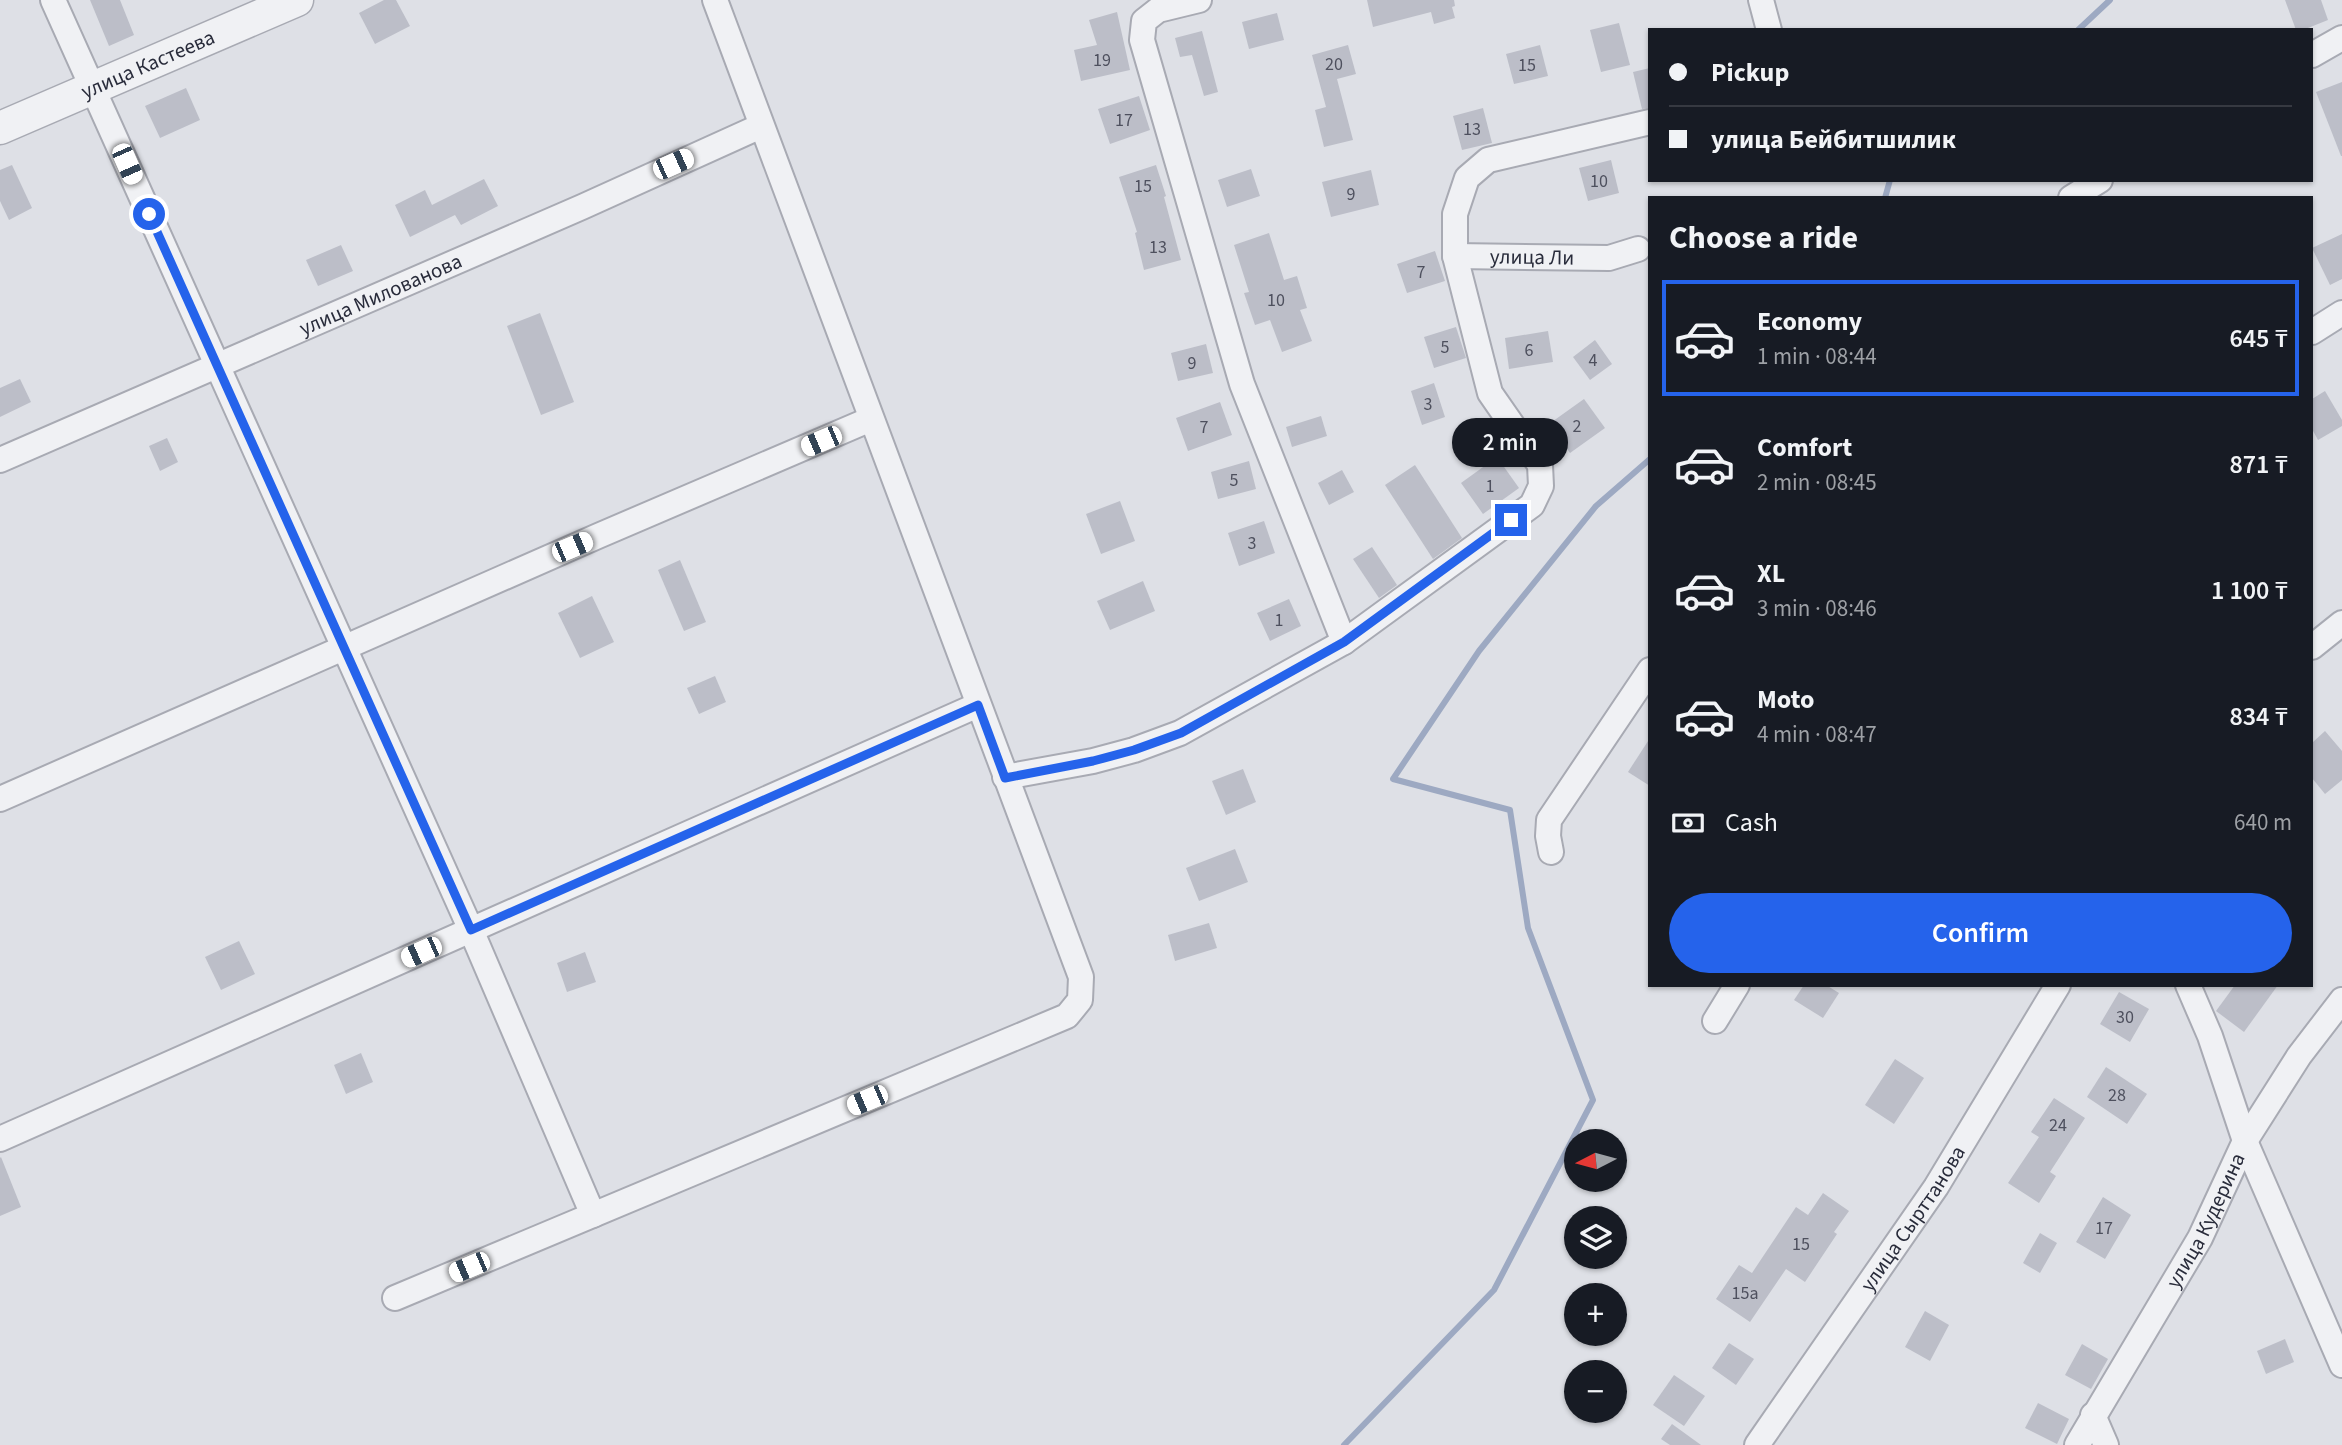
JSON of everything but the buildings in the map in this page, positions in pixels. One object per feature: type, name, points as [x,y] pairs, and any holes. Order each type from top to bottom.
[{"type":"street","points":[[53,0],[471,930],[593,1215]]},
{"type":"street","name":"улица Кастеева","points":[[0,128],[297,0]]},
{"type":"street","points":[[395,1298],[1067,1016],[1080,1000],[1081,977],[715,0]]},
{"type":"street","points":[[1199,0],[1158,10],[1144,21],[1142,40],[1242,384],[1344,642]]},
{"type":"street","points":[[1761,0],[1768,28]]},
{"type":"street","points":[[2313,54],[2342,38]]},
{"type":"street","points":[[1005,778],[1093,761],[1181,733],[1344,642],[1532,505],[1541,486],[1540,465],[1489,393],[1455,256],[1455,214],[1466,178],[1488,160],[1648,122]]},
{"type":"street","name":"улица Милованова","points":[[0,460],[569,213],[761,126]]},
{"type":"street","points":[[2074,196],[2097,182]]},
{"type":"street","name":"улица Ли","points":[[1455,256],[1614,268],[1638,249]]},
{"type":"street","points":[[2313,331],[2342,313]]},
{"type":"street","points":[[0,799],[871,419]]},
{"type":"street","points":[[2313,646],[2342,623]]},
{"type":"street","points":[[1551,852],[1549,820],[1648,673]]},
{"type":"street","points":[[0,1139],[978,705]]},
{"type":"street","points":[[1715,1021],[1736,987]]},
{"type":"street","name":"улица Сырттанова","points":[[1757,1445],[1936,1187],[2057,987]]},
{"type":"street","points":[[2189,987],[2210,1036],[2245,1141],[2342,1365]]},
{"type":"street","name":"улица Кудерина","points":[[2077,1445],[2200,1238],[2245,1141],[2299,1056],[2342,1000]]},
{"type":"street","points":[[2093,1415],[2106,1445]]},
{"type":"waterway","points":[[2080,28],[2110,0]]},
{"type":"waterway","points":[[1886,196],[1889,182]]},
{"type":"waterway","points":[[1344,1445],[1494,1290],[1593,1100],[1528,928],[1510,810],[1393,779],[1479,651],[1596,506],[1648,461]]},
{"type":"route","points":[[149,214],[471,930],[978,705],[1005,778],[1093,761],[1181,733],[1344,642],[1511,520]]}]
